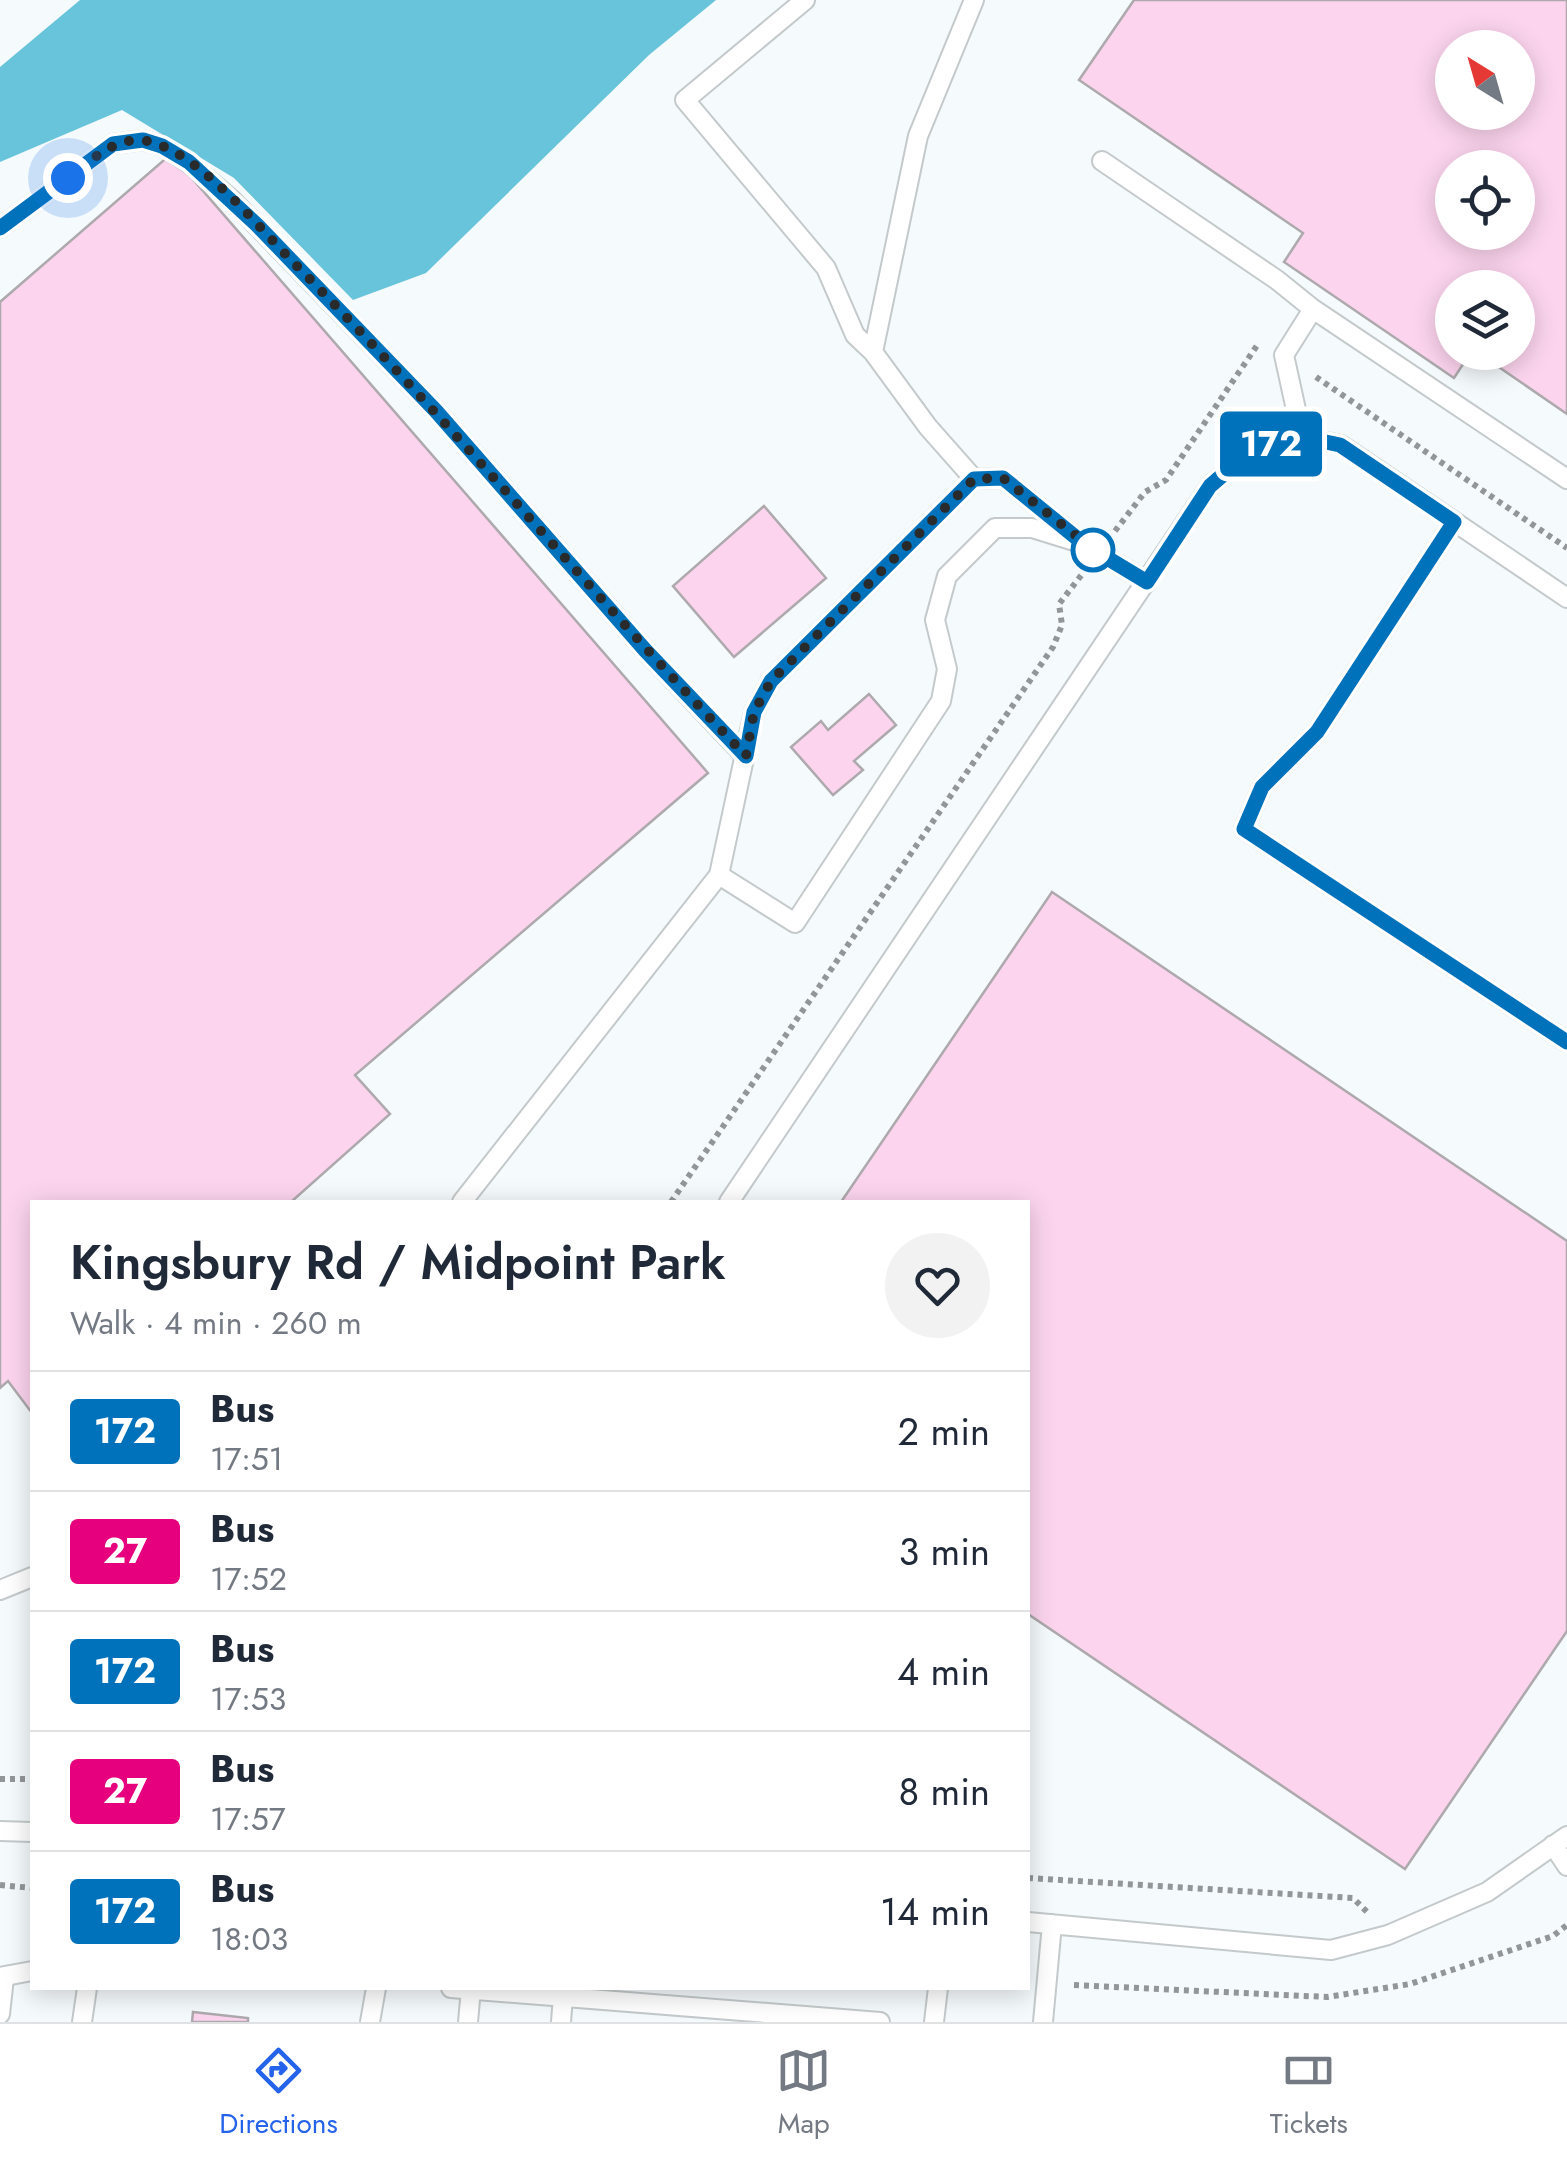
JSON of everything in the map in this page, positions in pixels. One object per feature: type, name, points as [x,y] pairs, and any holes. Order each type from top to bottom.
[{"type":"lane","points":[[805,0],[685,100],[826,268],[855,335],[873,352],[928,427],[974,479]]},
{"type":"lane","points":[[873,352],[918,136],[974,0]]},
{"type":"lane","points":[[0,228],[113,144],[143,140],[189,162],[270,238],[436,411],[645,650],[746,756]]},
{"type":"lane","points":[[1102,161],[1277,280],[1313,309],[1567,479]]},
{"type":"lane","points":[[1302,437],[1284,355],[1313,309]]},
{"type":"lane","points":[[729,1200],[1210,486],[1254,448],[1302,437],[1340,445],[1567,598]]},
{"type":"lane","points":[[464,1200],[719,875],[754,712],[771,681],[974,479],[1003,478],[1084,544],[1147,582]]},
{"type":"lane","points":[[1454,522],[1317,732],[1262,787],[1244,829],[1567,1042]]},
{"type":"lane","points":[[719,875],[795,922],[941,701],[947,669],[935,620],[947,576],[994,528],[1032,528],[1084,544]]},
{"type":"lane","points":[[0,1590],[30,1577]]},
{"type":"lane","points":[[0,1831],[30,1832]]},
{"type":"lane","points":[[1030,1922],[1331,1950],[1388,1935],[1487,1892],[1560,1840],[1567,1866]]},
{"type":"lane","points":[[1043,2022],[1052,1924]]},
{"type":"lane","points":[[0,2014],[2,1977],[30,1971]]},
{"type":"lane","points":[[82,2022],[87,1990]]},
{"type":"lane","points":[[370,2022],[376,1990]]},
{"type":"lane","points":[[468,2022],[471,1990]]},
{"type":"lane","points":[[484,1990],[563,1996],[665,2014],[880,2022]]},
{"type":"lane","points":[[934,2022],[938,1990]]},
{"type":"lane","points":[[560,2022],[563,1996]]},
{"type":"path","points":[[0,1779],[30,1780]]},
{"type":"path","points":[[1030,1878],[1353,1898],[1388,1935]]},
{"type":"path","points":[[0,1885],[30,1888]]},
{"type":"path","points":[[1046,1984],[1327,1996],[1410,1984],[1553,1936],[1567,1925]]},
{"type":"shaded area","points":[[80,0],[716,0],[649,55],[426,273],[353,300],[234,178],[122,110],[0,162],[0,67]]},
{"type":"building","points":[[1134,0],[1567,0],[1567,414],[1503,370],[1535,370],[1535,270],[1435,270],[1435,365],[1284,262],[1303,233],[1079,80]]},
{"type":"building","points":[[171,154],[708,773],[355,1075],[390,1114],[293,1200],[30,1200],[30,1410],[8,1381],[0,1388],[0,302]]},
{"type":"building","points":[[1442,370],[1459,370],[1454,378]]},
{"type":"building","points":[[764,506],[826,578],[734,657],[673,586]]},
{"type":"building","points":[[869,694],[896,725],[854,761],[863,770],[833,795],[791,747],[821,721],[828,730]]},
{"type":"building","points":[[1052,892],[1567,1241],[1567,1631],[1405,1869],[1030,1615],[1030,1200],[842,1200]]},
{"type":"building","points":[[193,2012],[248,2018],[248,2022],[192,2022]]},
{"type":"bus line","name":"172","points":[[0,228],[113,144],[143,140],[189,162],[309,277],[436,411],[645,650],[746,756],[754,712],[771,681],[974,479],[1003,478],[1084,544],[1147,582],[1210,486],[1254,448],[1302,437],[1340,445],[1454,522],[1317,732],[1262,787],[1244,829],[1567,1042]]},
{"type":"route","points":[[68,178],[113,144],[143,140],[189,162],[309,277],[436,411],[645,650],[746,756],[754,712],[771,681],[974,479],[1003,478],[1098,553],[1093,550]]}]
